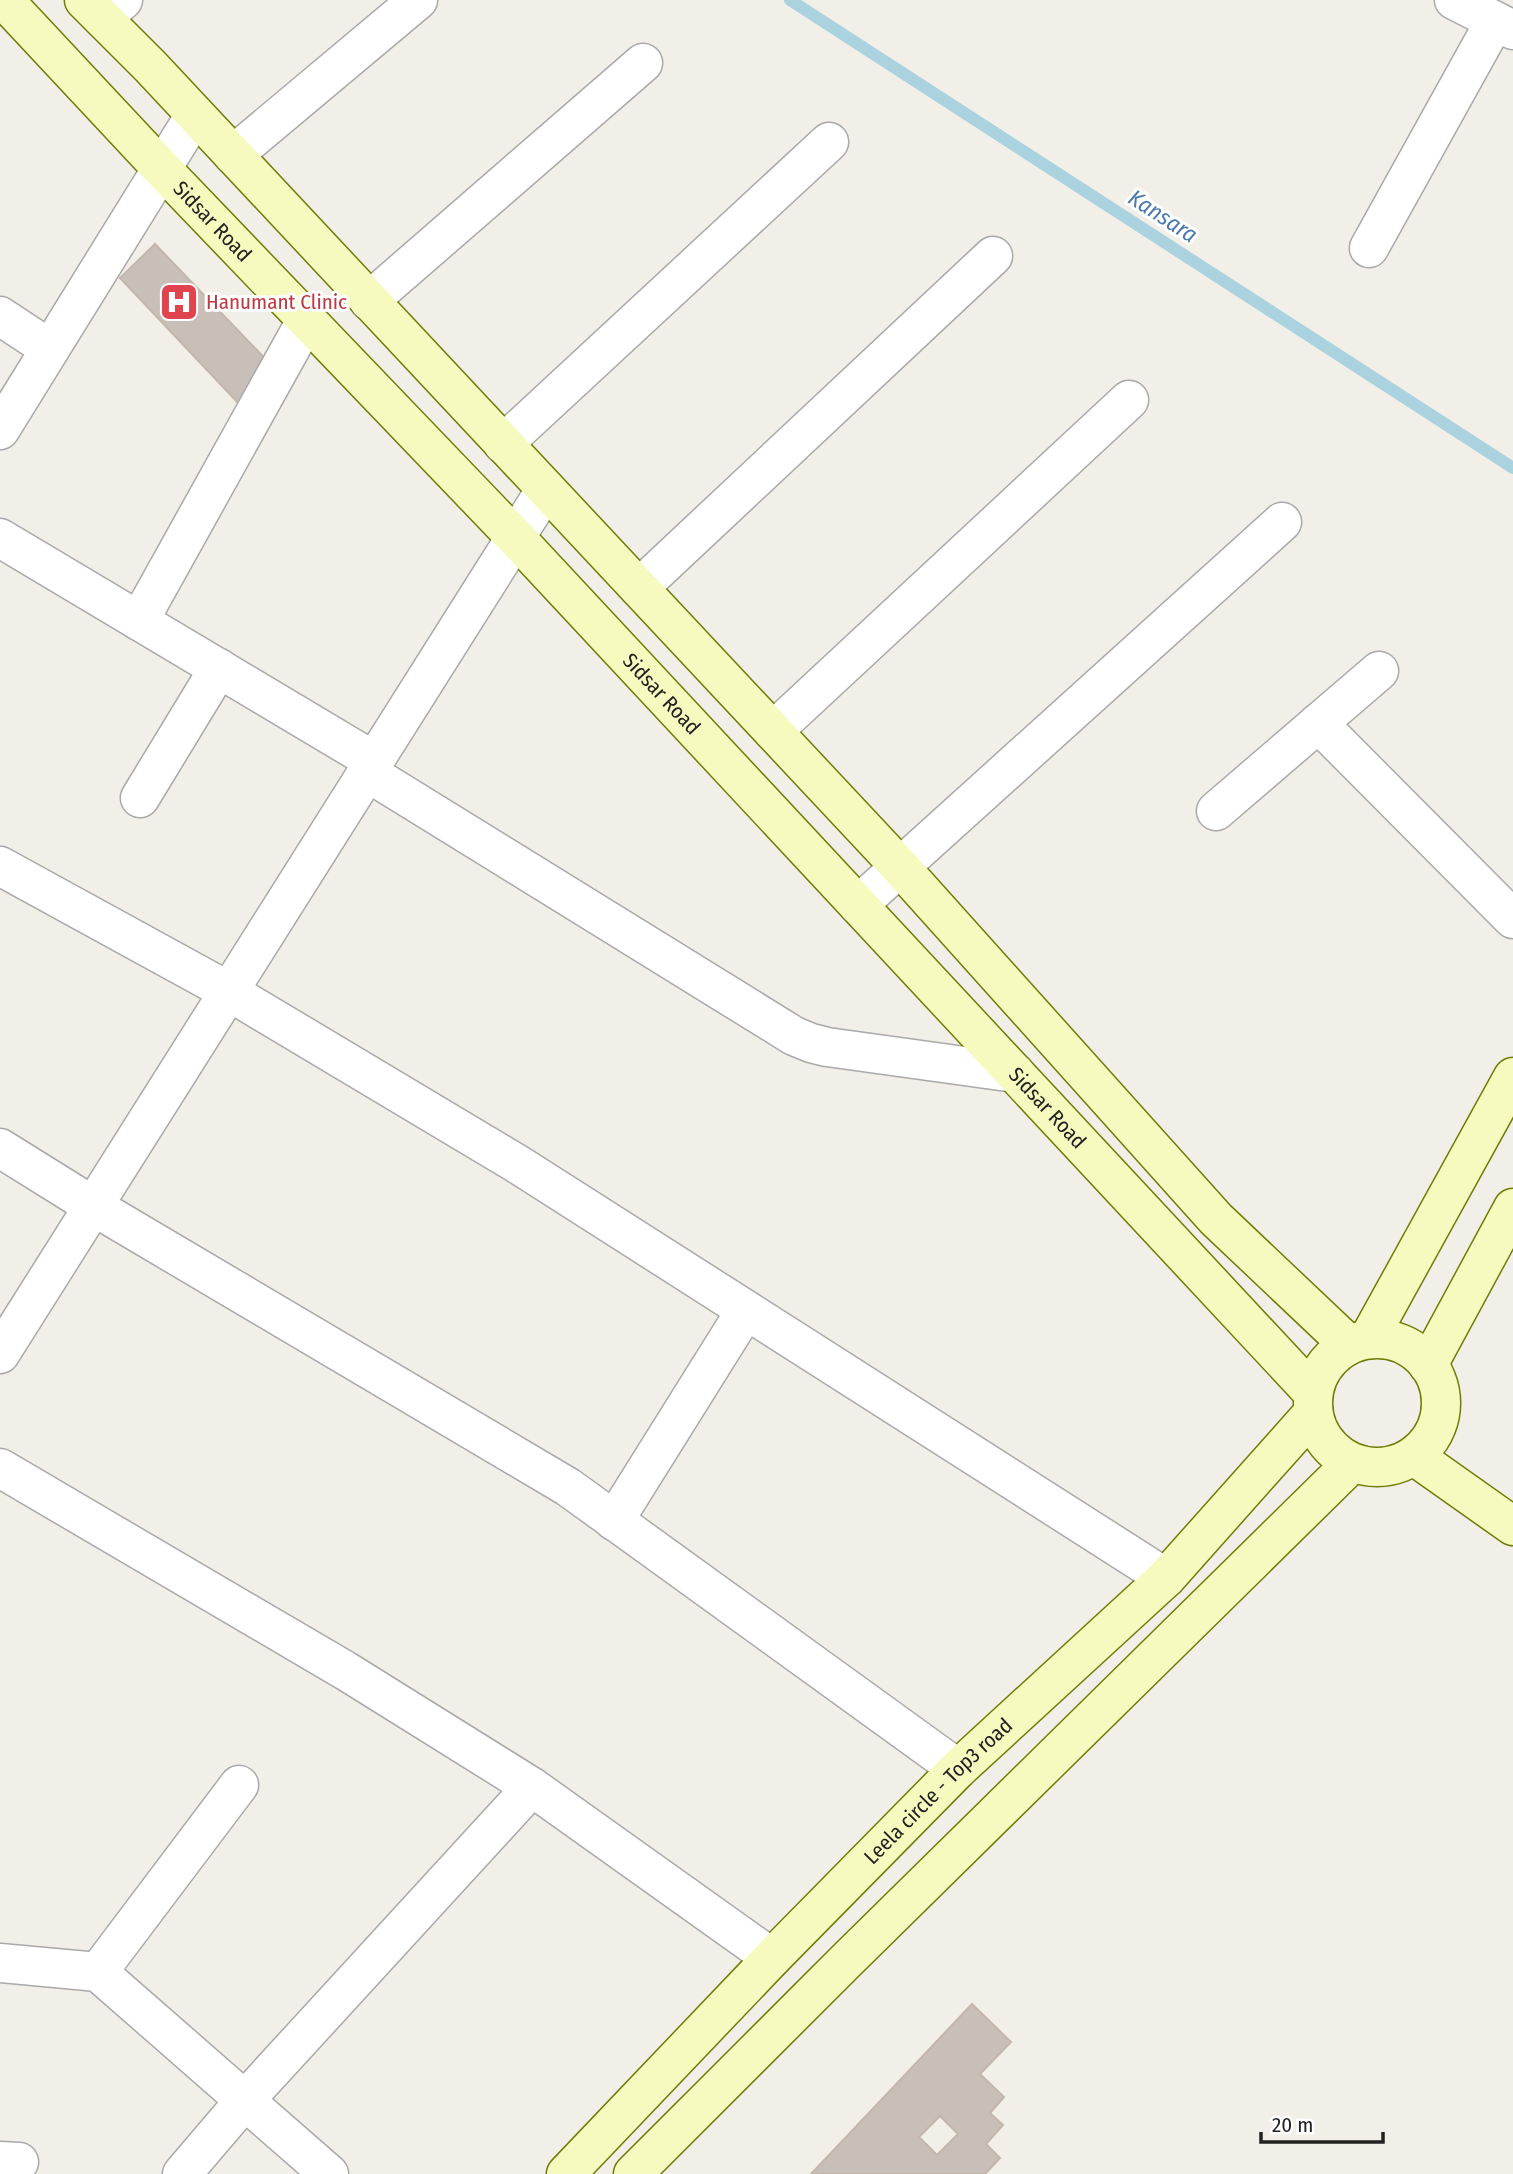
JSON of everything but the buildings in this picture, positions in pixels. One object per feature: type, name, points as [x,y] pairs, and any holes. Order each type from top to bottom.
[{"type":"main road","name":"Sidsar Road","points":[[4,0],[162,169],[516,537],[1014,1073],[1313,1403]]},
{"type":"main road","points":[[103,6],[195,115],[901,868],[1216,1219],[1359,1342]]},
{"type":"main road","points":[[1359,1342],[1513,1077]]},
{"type":"main road","points":[[1428,1365],[1513,1208]]},
{"type":"main road","points":[[1359,1342],[1396,1342],[1408,1346],[1425,1359],[1436,1377],[1442,1399],[1439,1421],[1430,1441],[1414,1456],[1395,1466],[1373,1469],[1352,1463],[1334,1452],[1320,1434],[1313,1403],[1319,1373],[1331,1356],[1359,1342]]},
{"type":"main road","name":"Leela circle - Top3 road","points":[[566,2174],[772,1958],[958,1769],[1166,1578],[1313,1403]]},
{"type":"main road","points":[[1414,1456],[1513,1526]]},
{"type":"main road","points":[[633,2174],[1352,1463]]},
{"type":"main road","points":[[807,1923],[847,1960]]},
{"type":"street","points":[[233,155],[418,0]]},
{"type":"street","points":[[1369,248],[1504,25],[1454,0]]},
{"type":"street","points":[[369,300],[643,63]]},
{"type":"street","points":[[0,429],[195,115]]},
{"type":"street","points":[[503,444],[829,142]]},
{"type":"street","points":[[639,588],[993,256]]},
{"type":"street","points":[[0,316],[50,349]]},
{"type":"street","points":[[139,621],[307,319]]},
{"type":"street","points":[[773,731],[1129,400]]},
{"type":"street","points":[[0,1354],[546,489]]},
{"type":"street","points":[[858,905],[1282,522]]},
{"type":"street","points":[[0,538],[219,668],[794,1036],[811,1044],[827,1047],[1014,1073]]},
{"type":"street","points":[[140,799],[219,668]]},
{"type":"street","points":[[1216,811],[1379,671]]},
{"type":"street","points":[[1318,723],[1513,919]]},
{"type":"street","points":[[0,866],[228,991],[519,1165],[1166,1578]]},
{"type":"street","points":[[0,1148],[568,1488],[958,1769]]},
{"type":"street","points":[[614,1521],[746,1310]]},
{"type":"street","points":[[0,1468],[346,1671],[532,1787],[772,1958]]},
{"type":"street","points":[[98,1972],[239,1785]]},
{"type":"street","points":[[182,2174],[246,2100],[532,1787]]},
{"type":"street","points":[[0,1963],[98,1972],[329,2174]]},
{"type":"waterway","name":"Kansara","points":[[790,0],[1513,468]]},
{"type":"place","name":"Hanumant Clinic","points":[[179,302]]}]
